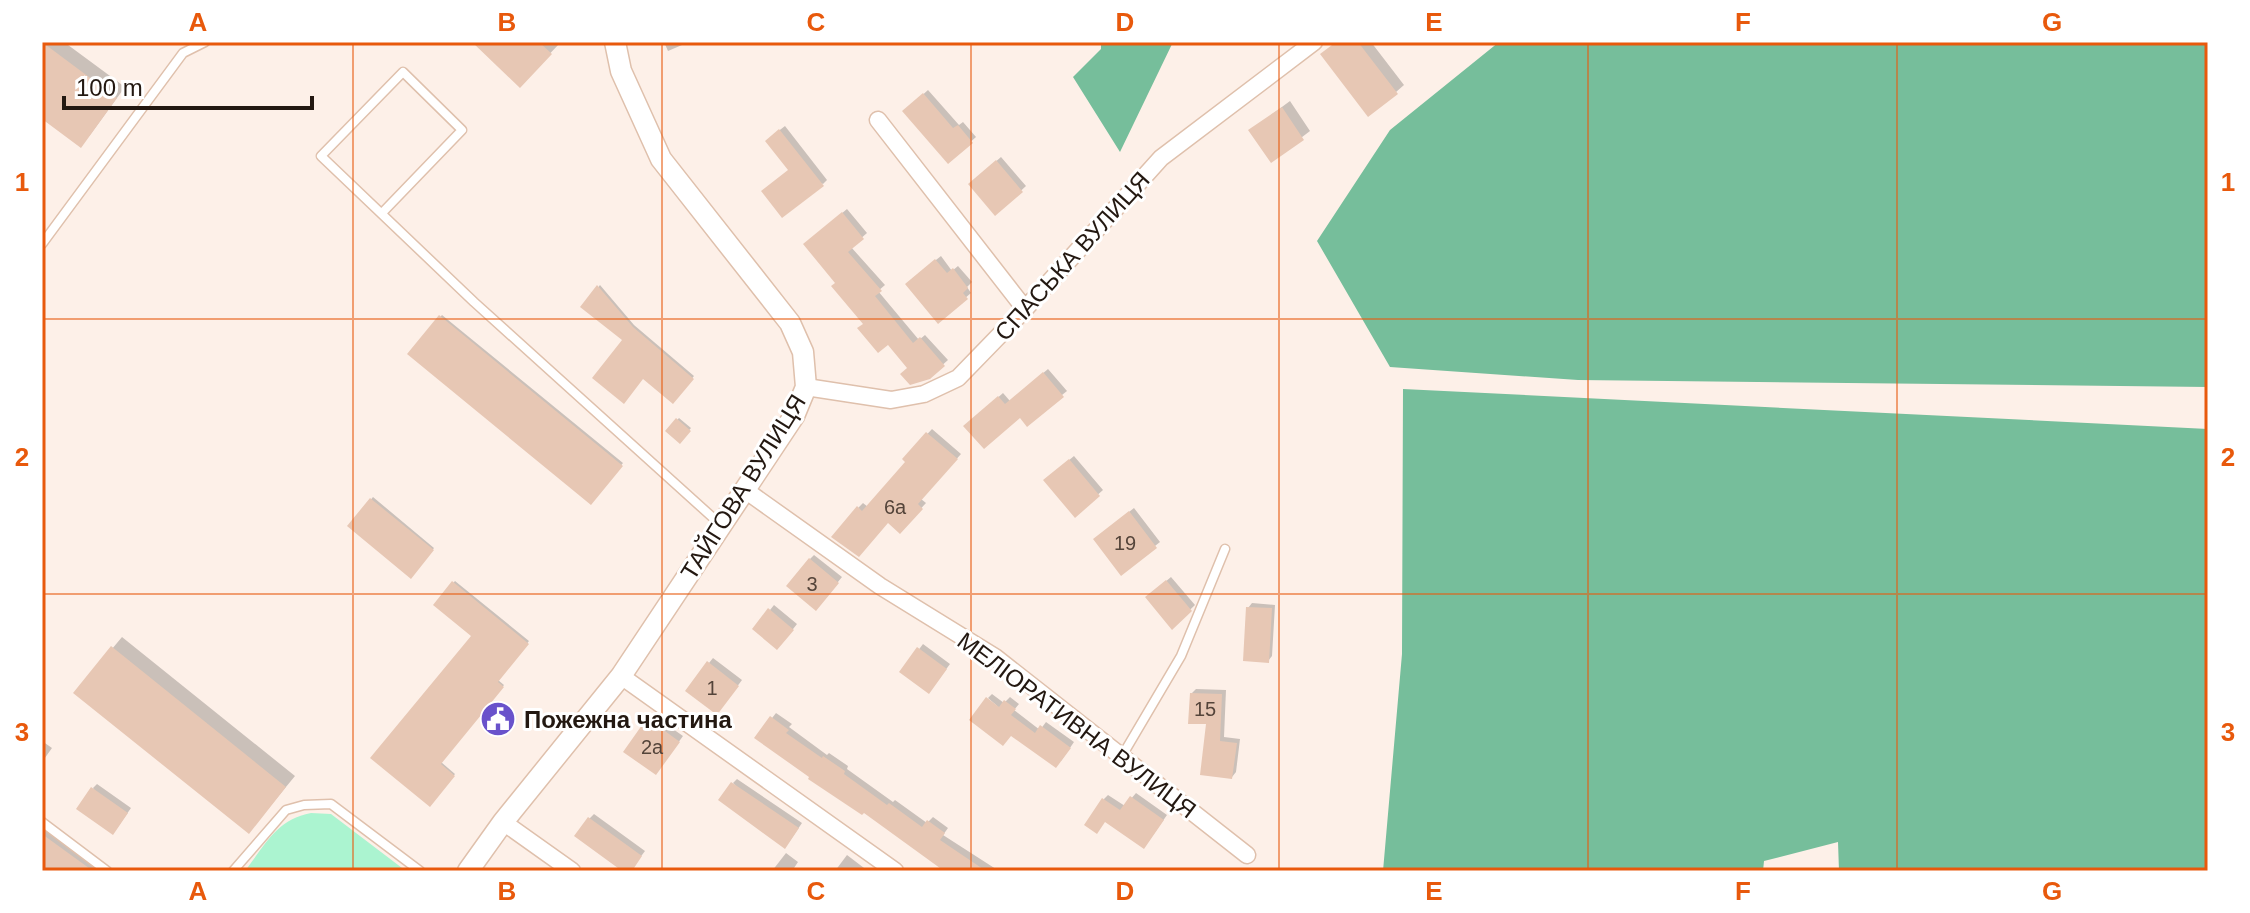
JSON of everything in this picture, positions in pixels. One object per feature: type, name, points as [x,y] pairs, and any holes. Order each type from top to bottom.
[{"type":"street","name":"ТАЙГОВА ВУЛИЦЯ","points":[[468,871],[503,822],[621,676],[794,416],[806,387],[803,352],[790,323],[661,159],[621,71],[615,42]]},
{"type":"street","name":"СПАСЬКА ВУЛИЦЯ","points":[[806,387],[891,400],[924,394],[958,378],[1025,309],[1161,158],[1314,42]]},
{"type":"street","points":[[878,120],[1025,309]]},
{"type":"street","name":"МЕЛІОРАТИВНА ВУЛИЦЯ","points":[[745,490],[880,586],[995,657],[1247,855]]},
{"type":"street","points":[[621,676],[895,871]]},
{"type":"street","points":[[503,822],[572,871]]},
{"type":"lane","points":[[42,244],[183,53],[205,42]]},
{"type":"lane","points":[[382,213],[462,130],[403,72],[321,156],[474,302],[721,526]]},
{"type":"lane","points":[[1121,756],[1181,656],[1225,549]]},
{"type":"lane","points":[[233,871],[286,810],[304,805],[331,804],[420,871]]},
{"type":"lane","points":[[42,822],[107,871]]},
{"type":"green space","points":[[1101,42],[1173,42],[1120,152],[1073,77],[1101,49]]},
{"type":"green space","points":[[1499,42],[2208,42],[2208,387],[1578,380],[1390,367],[1317,241],[1390,130]]},
{"type":"green space","points":[[1403,389],[2208,429],[2208,871],[1839,871],[1838,842],[1764,861],[1763,871],[1383,871],[1402,654]]},
{"type":"green space","points":[[311,813],[331,814],[406,871],[245,871],[280,827]]},
{"type":"building","points":[[42,42],[117,98],[81,148],[42,119]]},
{"type":"building","points":[[472,42],[539,42],[552,54],[520,88]]},
{"type":"building","points":[[1336,42],[1358,42],[1398,94],[1368,117],[1320,54]]},
{"type":"building","points":[[923,93],[953,128],[958,125],[973,143],[948,164],[902,111]]},
{"type":"building","points":[[1282,107],[1304,140],[1271,163],[1248,130]]},
{"type":"building","points":[[779,129],[824,186],[782,218],[761,191],[788,170],[765,141]]},
{"type":"building","points":[[996,160],[1023,192],[995,216],[968,184]]},
{"type":"building","points":[[842,212],[864,239],[848,252],[882,291],[875,296],[913,343],[920,337],[945,366],[930,379],[910,385],[900,374],[907,368],[888,345],[878,353],[857,328],[863,324],[831,286],[835,283],[803,244]]},
{"type":"building","points":[[935,259],[947,273],[953,268],[968,288],[963,293],[968,299],[938,324],[905,284]]},
{"type":"building","points":[[597,285],[633,327],[694,379],[673,404],[643,379],[624,404],[592,378],[622,340],[580,307]]},
{"type":"building","points":[[439,315],[623,466],[591,505],[407,354]]},
{"type":"building","points":[[1043,372],[1064,397],[1027,427],[1020,418],[984,449],[963,426],[998,396],[1005,404]]},
{"type":"building","points":[[676,418],[691,431],[680,444],[665,431]]},
{"type":"building","points":[[926,432],[958,459],[918,504],[923,509],[900,534],[888,523],[859,557],[831,537],[857,506],[862,511],[905,462],[902,459]]},
{"type":"building","points":[[1069,459],[1100,496],[1075,518],[1043,480]]},
{"type":"building","points":[[370,498],[434,550],[411,579],[347,526]]},
{"type":"building","points":[[1129,511],[1157,548],[1121,576],[1093,539]]},
{"type":"building","points":[[809,558],[839,583],[816,611],[786,586]]},
{"type":"building","points":[[1166,580],[1192,611],[1172,630],[1145,597]]},
{"type":"building","points":[[452,581],[529,644],[498,682],[504,687],[441,764],[455,776],[430,807],[370,758],[471,636],[433,605]]},
{"type":"building","points":[[1246,607],[1272,608],[1269,663],[1243,661]]},
{"type":"building","points":[[768,608],[794,630],[777,650],[752,629]]},
{"type":"building","points":[[111,646],[286,787],[249,834],[73,693]]},
{"type":"building","points":[[917,647],[947,669],[929,694],[899,672]]},
{"type":"building","points":[[707,661],[739,686],[717,715],[685,691]]},
{"type":"building","points":[[1190,693],[1222,694],[1220,741],[1237,743],[1232,779],[1200,775],[1206,724],[1188,724]]},
{"type":"building","points":[[986,697],[999,707],[1004,700],[1016,709],[1011,715],[1035,733],[1040,725],[1071,748],[1056,768],[1011,736],[1003,746],[969,720]]},
{"type":"building","points":[[770,716],[789,730],[786,733],[845,771],[844,774],[887,805],[889,803],[922,827],[927,820],[945,833],[940,840],[986,871],[944,871],[864,813],[862,815],[808,779],[754,738]]},
{"type":"building","points":[[647,718],[680,742],[656,775],[623,752]]},
{"type":"building","points":[[731,782],[799,828],[785,849],[718,800]]},
{"type":"building","points":[[91,787],[128,813],[113,835],[76,809]]},
{"type":"building","points":[[1130,796],[1164,820],[1144,849],[1105,822],[1097,834],[1084,825],[1102,798],[1120,810]]},
{"type":"building","points":[[588,817],[642,856],[632,871],[622,871],[574,836]]},
{"type":"building","points":[[42,834],[93,871],[42,871]]},
{"type":"place","name":"Пожежна частина","points":[[498,719]]}]
